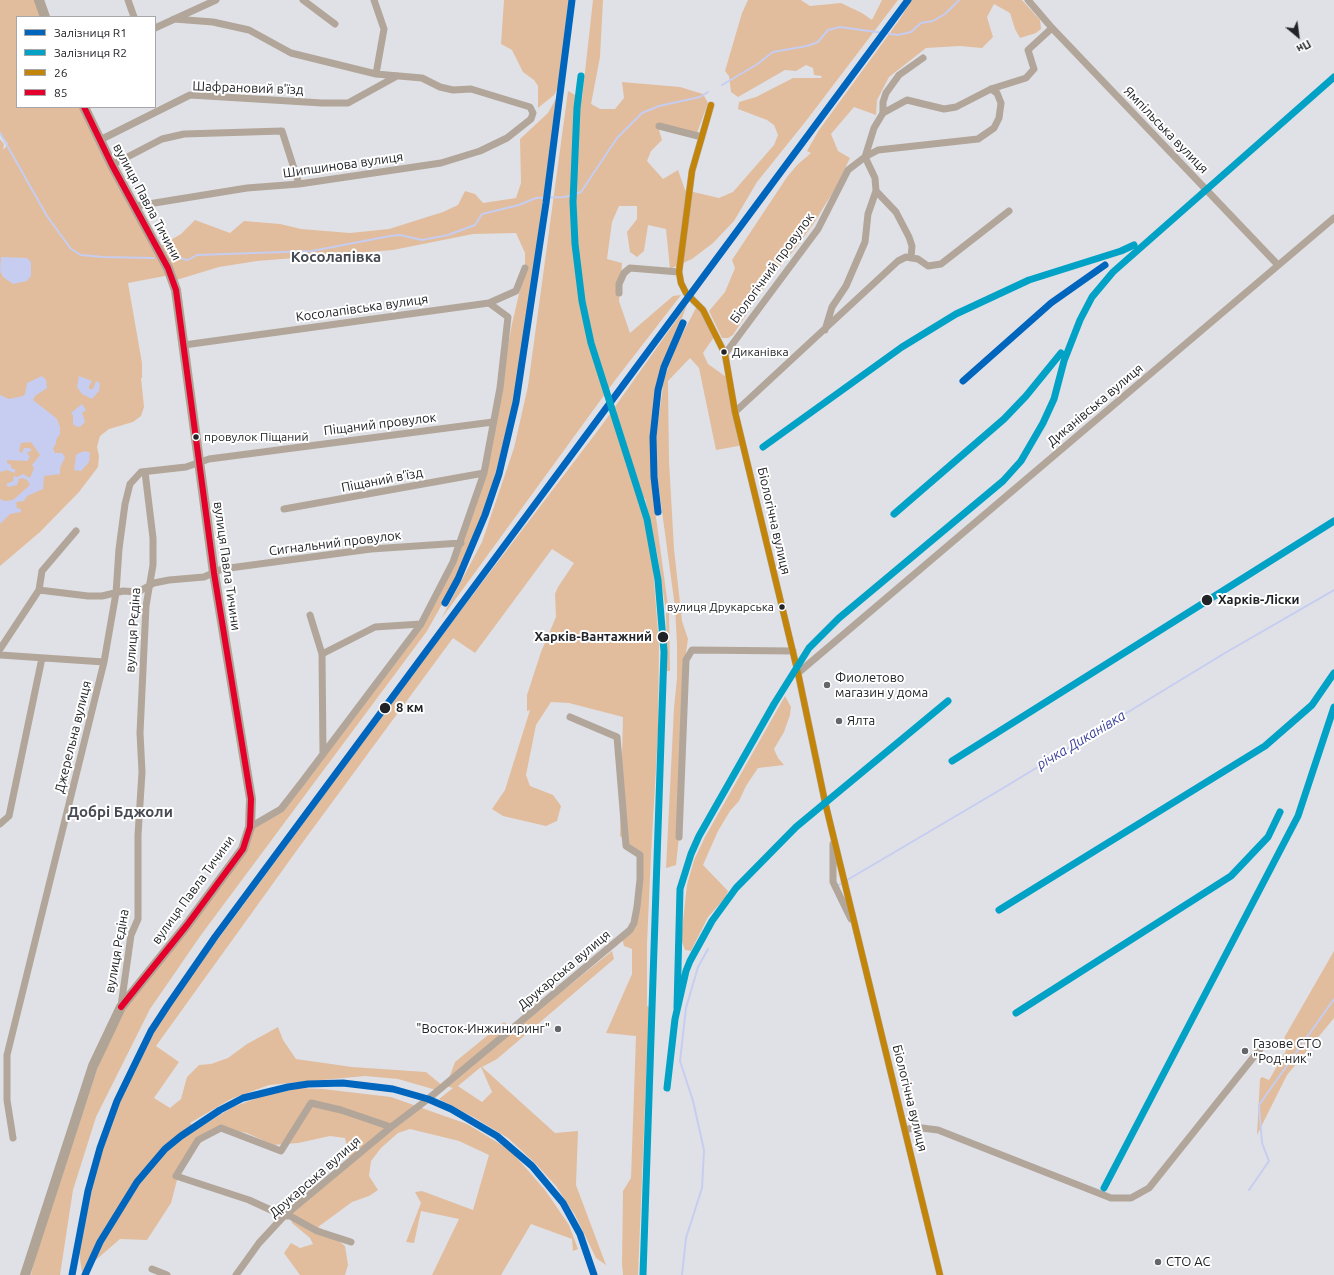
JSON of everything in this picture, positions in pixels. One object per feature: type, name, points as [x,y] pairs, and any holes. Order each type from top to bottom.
[{"type":"main road","points":[[39,0],[45,16]]},
{"type":"main road","name":"вулиця Павла Тичини","points":[[84,108],[112,165],[136,206],[168,268],[176,290],[214,573],[251,799],[250,827],[243,849],[187,925],[121,1007]]},
{"type":"main road","name":"вулиця Рєдіна","points":[[25,1275],[93,1066],[121,1007]]},
{"type":"street","points":[[128,0],[134,16]]},
{"type":"street","points":[[156,28],[216,0]]},
{"type":"street","points":[[303,0],[335,24]]},
{"type":"street","points":[[374,0],[384,29],[376,74]]},
{"type":"street","name":"Ямпільська вулиця","points":[[1028,0],[1052,28],[1278,265]]},
{"type":"street","points":[[174,19],[213,22],[250,30],[291,53],[376,74],[397,76]]},
{"type":"street","points":[[825,330],[832,307],[846,286],[864,242],[868,214],[876,191],[875,178],[865,158],[874,128],[883,114],[907,100],[944,109],[956,107],[991,89],[1026,78],[1034,70],[1028,50],[1052,28]]},
{"type":"street","points":[[883,114],[883,102],[886,93],[899,75],[923,58]]},
{"type":"street","name":"Шипшинова вулиця","points":[[136,206],[247,188],[299,184],[441,162],[480,151],[507,138],[531,119],[532,113],[530,107],[471,89],[453,90],[440,87],[422,78],[397,76]]},
{"type":"street","name":"Шафрановий в'їзд","points":[[100,140],[190,95],[322,104],[348,103],[397,76]]},
{"type":"street","points":[[865,158],[878,150],[978,138],[994,128],[999,118],[1001,103],[996,93],[991,89]]},
{"type":"street","name":"Біологічна вулиця","points":[[711,105],[692,171],[679,272],[681,283],[686,293],[703,310],[724,354],[735,412],[798,673],[834,836],[940,1275]]},
{"type":"street","points":[[659,126],[702,137]]},
{"type":"street","points":[[112,165],[162,139],[184,134],[282,131],[299,184]]},
{"type":"street","name":"Біологічний провулок","points":[[724,354],[818,229],[848,170],[865,158]]},
{"type":"street","points":[[876,191],[896,212],[903,224],[912,246],[911,258]]},
{"type":"street","points":[[735,412],[898,261],[906,257],[918,259],[928,266],[941,264],[1009,211]]},
{"type":"street","name":"Диканівська вулиця","points":[[798,673],[1334,218]]},
{"type":"street","name":"Косолапівська вулиця","points":[[184,345],[489,303],[516,291],[525,268]]},
{"type":"street","points":[[619,293],[619,284],[624,273],[630,268],[679,272]]},
{"type":"street","points":[[250,827],[282,809],[421,624],[461,543],[484,473],[500,388],[508,317],[489,303]]},
{"type":"street","name":"Піщаний провулок","points":[[199,462],[217,458],[493,422]]},
{"type":"street","points":[[145,472],[186,467],[199,462]]},
{"type":"street","name":"вулиця Рєдіна","points":[[121,1007],[131,935],[138,919],[138,835],[142,772],[140,733],[146,606],[153,566],[153,538],[145,472]]},
{"type":"street","name":"Джерельна вулиця","points":[[12,1138],[3,1099],[7,1055],[104,662],[116,593],[119,549],[125,504],[130,484],[135,477],[145,472]]},
{"type":"street","name":"Піщаний в’їзд","points":[[284,509],[484,473]]},
{"type":"street","points":[[0,649],[38,590],[42,571],[76,531]]},
{"type":"street","name":"Сигнальний провулок","points":[[38,590],[88,596],[102,596],[123,591],[138,592],[149,586],[169,580],[204,577],[222,569],[371,549],[461,543]]},
{"type":"street","points":[[310,615],[322,654],[323,753]]},
{"type":"street","points":[[322,654],[375,627],[421,624]]},
{"type":"street","points":[[679,837],[686,660],[692,650],[793,652]]},
{"type":"street","points":[[0,655],[104,662]]},
{"type":"street","points":[[0,824],[10,816],[42,658]]},
{"type":"street","name":"Друкарська вулиця","points":[[236,1275],[259,1243],[284,1216],[391,1127],[428,1099],[630,930],[634,922],[640,879],[640,855],[626,846],[616,737],[570,717]]},
{"type":"street","name":"Біологічна вулиця","points":[[834,836],[832,882],[856,926]]},
{"type":"street","points":[[906,1130],[914,1127],[938,1130],[1111,1198],[1131,1198],[1149,1188],[1260,1049]]},
{"type":"street","points":[[351,1242],[317,1231],[290,1216],[284,1216],[249,1200],[176,1176],[198,1140],[221,1128],[281,1151],[311,1103],[341,1110],[391,1127]]},
{"type":"street","points":[[152,1269],[168,1275]]},
{"type":"shaded area","points":[[0,0],[39,0],[45,16],[16,16],[16,108],[85,108],[160,248],[162,245],[181,234],[195,220],[230,233],[244,221],[280,224],[301,229],[350,233],[389,229],[443,212],[458,205],[465,191],[475,194],[483,203],[516,198],[521,183],[520,139],[548,113],[559,93],[546,189],[542,205],[525,339],[512,409],[487,505],[459,574],[427,631],[201,935],[150,1009],[96,1117],[73,1190],[60,1275],[31,1275],[36,1253],[102,1055],[122,1008],[243,849],[250,827],[281,809],[420,624],[461,543],[484,473],[512,324],[525,268],[525,253],[516,233],[473,234],[393,250],[257,261],[219,267],[173,281],[170,275],[128,283],[142,363],[141,378],[144,407],[141,416],[133,422],[109,429],[100,436],[97,447],[99,456],[98,467],[79,492],[40,532],[0,566],[0,139],[4,144],[3,150],[8,144],[0,133]]},
{"type":"shaded area","points":[[504,0],[570,0],[558,88],[554,95],[538,108],[538,86],[534,80],[523,72],[512,50],[501,44]]},
{"type":"shaded area","points":[[593,0],[603,0],[600,57],[591,104],[600,109],[615,109],[624,98],[622,82],[680,87],[703,94],[708,103],[697,133],[658,127],[662,140],[651,151],[647,161],[663,179],[678,170],[685,190],[719,198],[733,192],[774,145],[778,135],[774,125],[767,120],[738,109],[739,102],[756,97],[793,78],[821,78],[822,76],[814,75],[813,68],[806,65],[796,71],[785,70],[738,97],[731,92],[729,76],[725,71],[742,13],[748,0],[801,0],[810,6],[841,3],[862,13],[872,20],[882,0],[898,0],[806,121],[757,182],[734,221],[713,243],[692,259],[670,269],[666,229],[648,225],[644,251],[637,257],[630,252],[627,232],[637,219],[637,206],[619,206],[612,222],[607,259],[622,263],[619,301],[630,333],[673,296],[681,295],[616,379],[441,619],[482,542],[514,448],[528,386],[568,91],[582,99]]},
{"type":"shaded area","points":[[911,0],[1022,0],[1040,20],[1041,29],[1036,33],[1020,38],[1015,29],[1010,13],[994,4],[987,17],[993,37],[982,48],[960,46],[926,48],[889,77],[877,100],[876,115],[854,107],[831,134],[838,151],[850,158],[836,187],[814,223],[794,250],[769,279],[733,335],[728,338],[722,338],[709,311],[725,292],[735,268],[732,260],[787,177],[797,165],[811,153],[807,151],[819,130],[900,19]]},
{"type":"shaded area","points":[[687,305],[659,378],[652,425],[653,495],[669,613],[670,671],[667,671],[666,612],[658,558],[645,498],[639,501],[648,536],[653,568],[659,645],[658,733],[647,944],[647,1006],[650,1008],[638,1275],[623,1275],[622,1264],[623,1191],[631,1178],[636,1036],[606,1033],[632,974],[632,949],[624,946],[622,938],[634,922],[640,855],[620,836],[623,717],[569,703],[551,702],[536,725],[526,775],[530,786],[553,795],[561,806],[557,821],[546,826],[503,816],[492,809],[505,790],[530,710],[527,711],[527,695],[541,652],[556,617],[555,594],[574,563],[552,549],[475,653],[453,638],[300,846],[156,1046],[179,1062],[154,1098],[170,1108],[181,1099],[187,1077],[199,1065],[211,1064],[228,1058],[247,1044],[278,1027],[283,1040],[296,1059],[352,1067],[426,1072],[443,1086],[436,1090],[398,1079],[365,1076],[269,1085],[231,1099],[190,1123],[197,1129],[233,1107],[260,1097],[299,1088],[323,1089],[391,1097],[467,1124],[510,1150],[545,1190],[569,1225],[578,1249],[573,1251],[572,1239],[531,1224],[501,1275],[432,1275],[459,1219],[421,1211],[414,1243],[406,1242],[421,1203],[415,1192],[422,1191],[473,1210],[489,1155],[459,1141],[410,1129],[398,1133],[381,1148],[371,1161],[369,1176],[378,1190],[369,1196],[352,1202],[318,1227],[345,1246],[348,1265],[345,1275],[300,1275],[284,1253],[291,1243],[300,1248],[313,1244],[310,1238],[292,1223],[290,1211],[350,1161],[345,1138],[330,1136],[298,1143],[273,1145],[247,1133],[221,1128],[207,1136],[185,1160],[177,1180],[171,1203],[147,1240],[120,1239],[82,1272],[79,1252],[95,1172],[115,1111],[149,1041],[166,1010],[436,643],[602,425]]},
{"type":"shaded area","points":[[696,308],[699,308],[714,337],[703,353],[708,364],[729,379],[744,445],[716,450],[699,368],[690,358],[668,381],[669,461],[674,549],[682,621],[688,639],[685,659],[679,837],[676,865],[666,868],[674,708],[677,678],[677,644],[675,607],[656,467],[656,438],[664,379],[676,346]]},
{"type":"shaded area","points":[[785,696],[791,707],[790,715],[784,732],[774,749],[778,758],[784,765],[758,768],[746,786],[739,801],[730,811],[718,831],[703,865],[728,891],[725,898],[708,917],[691,951],[685,950],[681,939],[687,885],[694,860],[705,837]]},
{"type":"shaded area","points":[[612,951],[614,959],[497,1059],[482,1067],[555,1133],[578,1131],[576,1185],[606,1265],[596,1258],[575,1215],[556,1186],[536,1164],[508,1138],[439,1099],[453,1088],[446,1086],[455,1062],[504,1022],[514,1030]],"holes":[[[481,1067],[492,1092],[482,1102],[458,1086]]]},
{"type":"shaded area","points":[[1334,951],[1334,1018],[1287,1075],[1257,1135],[1260,1079],[1262,1077],[1269,1080],[1291,1042],[1284,1038]]},
{"type":"water","points":[[1,257],[27,258],[31,262],[31,276],[27,281],[13,284],[3,277],[0,271]]},
{"type":"water","points":[[42,376],[46,380],[47,388],[35,396],[33,400],[57,419],[60,427],[60,434],[53,449],[55,453],[62,453],[65,457],[60,468],[60,474],[44,476],[43,489],[27,496],[24,501],[16,502],[17,508],[21,509],[21,512],[10,514],[0,524],[0,499],[4,501],[13,500],[30,485],[27,480],[22,478],[19,479],[17,485],[8,487],[6,484],[13,481],[14,476],[17,477],[23,474],[30,478],[34,468],[32,465],[40,455],[31,442],[21,443],[19,451],[22,453],[24,448],[29,448],[32,450],[27,453],[30,457],[27,461],[7,460],[7,463],[10,464],[12,469],[15,469],[15,473],[7,470],[0,472],[0,395],[9,399],[23,396],[25,394],[27,383]]},
{"type":"water","points":[[79,376],[92,381],[89,389],[93,389],[96,381],[100,383],[99,391],[92,399],[82,394],[77,387]]},
{"type":"water","points":[[82,404],[86,410],[82,413],[85,422],[80,427],[75,426],[73,424],[73,416],[71,413]]},
{"type":"water","points":[[86,451],[90,453],[89,462],[81,471],[74,470],[76,455]]},
{"type":"waterway","points":[[722,85],[756,65],[773,52],[807,46],[818,42],[828,30],[840,27],[898,35],[911,32],[921,23],[933,21],[945,14],[959,0]]},
{"type":"waterway","points":[[179,258],[188,260],[197,255],[312,251],[390,236],[400,235],[422,240],[448,235],[475,225],[482,214],[519,205],[536,198],[565,197],[581,192],[617,138],[642,113],[659,106],[700,97],[708,92]]},
{"type":"waterway","points":[[0,133],[47,216],[71,249],[81,255],[154,258]]},
{"type":"waterway","name":"річка Диканівка","points":[[837,886],[1000,790],[1225,653],[1334,590]]},
{"type":"waterway","name":"річка Диканівка","points":[[682,1275],[686,1238],[702,1188],[704,1150],[693,1101],[680,1061],[686,1008],[698,967],[708,949]]},
{"type":"waterway","points":[[1249,1190],[1269,1161],[1262,1143],[1259,1105],[1334,999]]},
{"type":"rail line","name":"R1","points":[[445,603],[458,579],[485,515],[499,474],[516,402],[546,203],[572,0]]},
{"type":"rail line","name":"R1","points":[[72,1275],[88,1191],[100,1148],[117,1101],[151,1031],[168,1005],[215,937],[908,0]]},
{"type":"rail line","name":"R2","points":[[581,76],[577,108],[573,202],[575,244],[582,301],[591,343],[647,519],[658,580],[664,652],[643,1275]]},
{"type":"rail line","name":"R2","points":[[677,1008],[680,889],[691,854],[699,836],[774,704],[809,648],[839,618],[1003,481],[1021,461],[1043,423],[1054,399],[1064,361],[1080,320],[1092,297],[1113,272],[1334,77]]},
{"type":"rail line","name":"R2","points":[[763,447],[902,347],[956,314],[1029,280],[1121,251],[1134,245]]},
{"type":"rail line","name":"R1","points":[[963,381],[1051,303],[1105,265]]},
{"type":"rail line","name":"R1","points":[[658,512],[654,477],[653,437],[658,390],[664,367],[683,323]]},
{"type":"rail line","name":"R2","points":[[894,514],[1004,419],[1026,396],[1061,353]]},
{"type":"rail line","name":"R2","points":[[952,761],[1334,521]]},
{"type":"rail line","name":"R2","points":[[999,910],[1265,746],[1312,705],[1334,673]]},
{"type":"rail line","name":"R2","points":[[667,1088],[675,1019],[686,971],[712,921],[736,888],[796,827],[948,701]]},
{"type":"rail line","name":"R2","points":[[1104,1188],[1298,816],[1334,707]]},
{"type":"rail line","name":"R2","points":[[1016,1013],[1231,876],[1268,837],[1280,812]]},
{"type":"rail line","name":"R1","points":[[85,1275],[100,1242],[137,1182],[165,1149],[181,1136],[220,1110],[243,1098],[288,1087],[308,1084],[343,1083],[393,1089],[428,1099],[451,1109],[497,1136],[532,1166],[563,1203],[580,1234],[594,1275]]},
{"type":"transit line","name":"26","points":[[711,105],[692,171],[679,272],[681,283],[686,293],[703,310],[725,354],[735,412],[798,673],[825,802],[940,1275]]},
{"type":"transit line","name":"85","points":[[84,108],[112,165],[168,268],[176,290],[214,573],[251,799],[250,827],[243,849],[187,925],[121,1007]]},
{"type":"place","name":"Диканівка","points":[[724,352]]},
{"type":"place","name":"провулок Піщаний","points":[[196,437]]},
{"type":"place","name":"Харків-Ліски","points":[[1207,600]]},
{"type":"place","name":"вулиця Друкарська","points":[[782,607]]},
{"type":"place","name":"Харків-Вантажний","points":[[663,637]]},
{"type":"place","name":"Фиолетово магазин у дома","points":[[827,685]]},
{"type":"place","name":"8 км","points":[[385,708]]},
{"type":"place","name":"Ялта","points":[[839,721]]},
{"type":"place","name":"\"Восток-Инжиниринг\"","points":[[558,1029]]},
{"type":"place","name":"Газове СТО \"Род-ник\"","points":[[1245,1051]]},
{"type":"place","name":"СТО АС","points":[[1158,1262]]},
{"type":"district","name":"Косолапівка","points":[[336,257]]},
{"type":"district","name":"Добрі Бджоли","points":[[120,812]]}]
